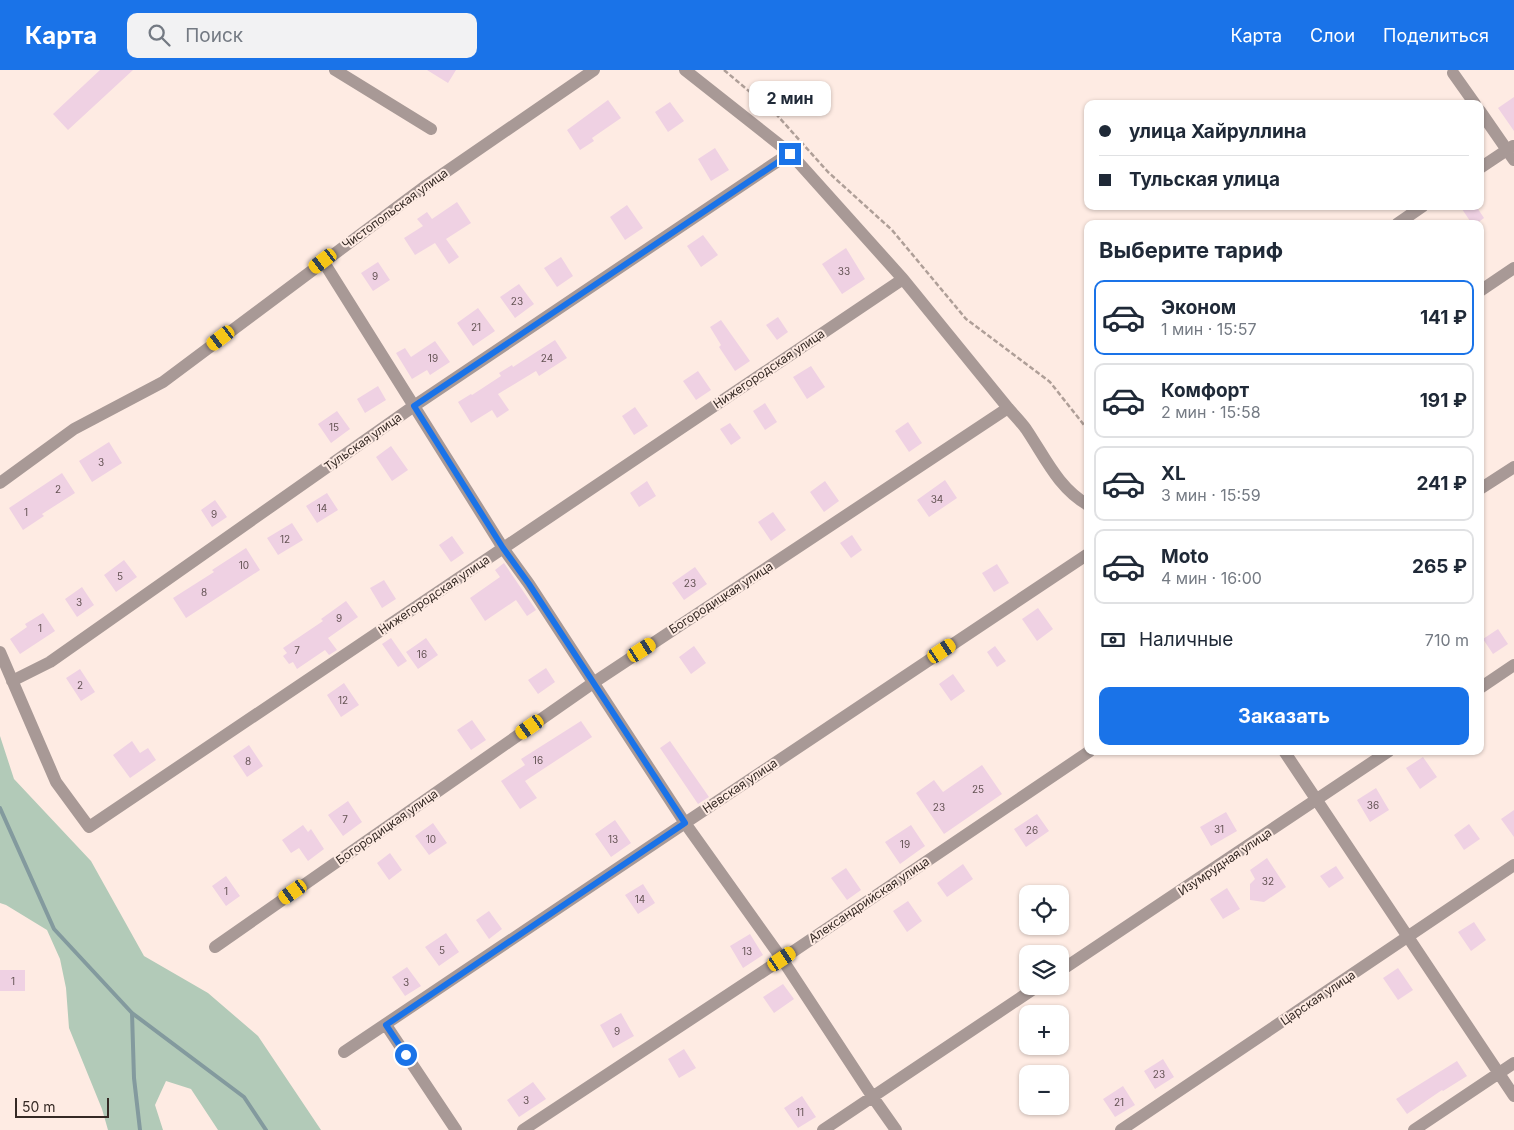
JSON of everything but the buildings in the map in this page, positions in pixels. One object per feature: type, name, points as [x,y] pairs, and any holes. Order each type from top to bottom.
[{"type":"street","points":[[335,70],[431,129]]},
{"type":"street","name":"Чистопольская улица","points":[[0,483],[74,429],[163,382],[424,187],[594,70]]},
{"type":"street","points":[[685,70],[790,154],[902,279],[1025,428],[1057,479],[1077,499],[1084,503]]},
{"type":"street","points":[[1453,73],[1472,100]]},
{"type":"street","points":[[1484,116],[1512,152],[1484,166]]},
{"type":"street","name":"Тульская улица","points":[[12,681],[50,662],[414,406],[790,154]]},
{"type":"street","points":[[1403,220],[1417,210]]},
{"type":"street","points":[[323,261],[503,548],[529,584],[592,683],[685,823],[782,959],[896,1130]]},
{"type":"street","points":[[1484,288],[1514,268]]},
{"type":"street","name":"Нижегородская улица","points":[[12,681],[56,782],[89,827],[902,279]]},
{"type":"street","name":"Богородицкая улица","points":[[214,947],[592,683],[1008,408]]},
{"type":"street","points":[[1484,487],[1514,467]]},
{"type":"street","name":"Невская улица","points":[[344,1052],[1084,557]]},
{"type":"street","points":[[0,652],[12,681]]},
{"type":"street","points":[[1484,685],[1514,665]]},
{"type":"street","name":"Александрийская улица","points":[[523,1130],[782,959],[1084,755]]},
{"type":"street","points":[[1287,755],[1514,1096]]},
{"type":"street","name":"Изумрудная улица","points":[[1069,966],[1383,755]]},
{"type":"street","name":"Царская улица","points":[[1121,1130],[1514,865]]},
{"type":"street","points":[[823,1130],[1024,995]]},
{"type":"street","points":[[386,1025],[456,1130]]},
{"type":"street","points":[[1414,1130],[1514,1062]]},
{"type":"path","points":[[724,70],[776,114],[828,172],[892,230],[966,319],[1050,382],[1084,425]]},
{"type":"green space","points":[[0,736],[14,779],[91,861],[144,956],[208,993],[258,1036],[321,1130],[218,1130],[191,1089],[166,1081],[155,1105],[163,1130],[108,1130],[102,1109],[69,1028],[66,988],[60,959],[47,930],[0,903]]},
{"type":"waterway","points":[[0,808],[54,929],[132,1013],[244,1097],[266,1130]]},
{"type":"waterway","points":[[132,1013],[134,1078],[140,1130]]},
{"type":"route","points":[[406,1055],[386,1025],[685,823],[529,584],[503,548],[414,406],[790,154]]}]
